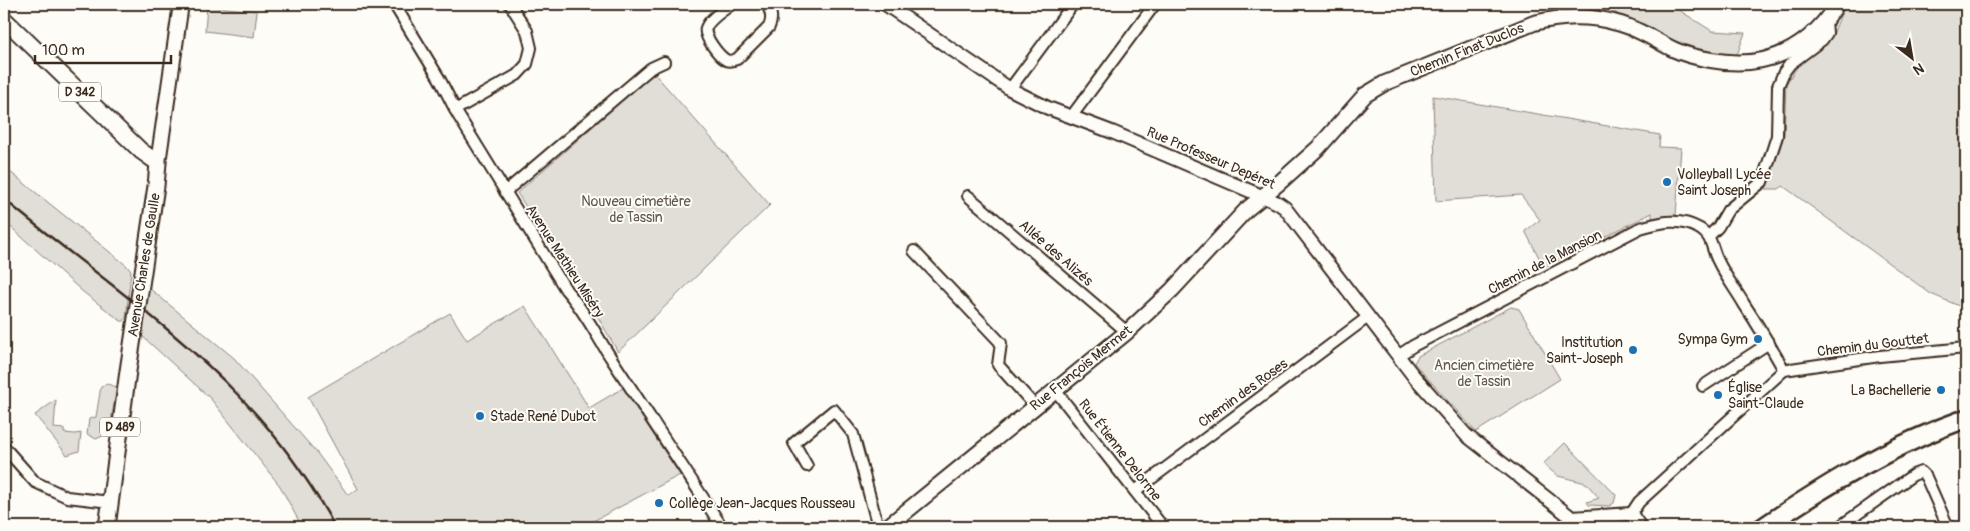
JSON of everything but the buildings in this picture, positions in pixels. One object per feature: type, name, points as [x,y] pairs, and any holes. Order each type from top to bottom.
[{"type":"main road","name":"Avenue Charles de Gaulle","points":[[107,527],[181,4]]},
{"type":"main road","name":"Chemin Finat Duclos","points":[[1263,197],[1318,148],[1365,95],[1385,83],[1534,23],[1559,17],[1589,18],[1618,23],[1645,34],[1676,51],[1729,64],[1758,62],[1783,54],[1806,40],[1826,20],[1837,4]]},
{"type":"main road","name":"D 342","points":[[4,19],[141,151],[158,163]]},
{"type":"main road","name":"Rue François Mermet","points":[[887,527],[1127,332],[1179,283],[1246,210],[1263,197]]},
{"type":"street","name":"Avenue Mathieu Miséry","points":[[394,4],[439,78],[455,110],[566,290],[574,299],[633,392],[640,399],[722,527]]},
{"type":"street","points":[[455,110],[516,75],[527,64],[531,48],[527,31],[510,4]]},
{"type":"street","points":[[732,4],[708,24],[705,30],[706,37],[725,60],[731,61],[737,59],[769,27],[772,15],[767,4]]},
{"type":"street","name":"Rue Professeur Depéret","points":[[885,4],[1010,90],[1278,203],[1285,208],[1398,356],[1470,439],[1567,523]]},
{"type":"street","points":[[1010,90],[1074,4]]},
{"type":"street","points":[[1071,117],[1155,4]]},
{"type":"street","points":[[1567,523],[1631,514],[1639,502],[1784,370],[1769,342],[1717,260],[1709,236],[1736,202],[1762,182],[1777,136],[1778,86],[1790,64],[1822,40],[1827,33],[1826,20]]},
{"type":"street","points":[[505,192],[651,68],[664,62]]},
{"type":"street","name":"Allée des Alizés","points":[[968,196],[1127,332]]},
{"type":"street","name":"Chemin de la Mansion","points":[[1398,356],[1436,334],[1640,228],[1659,222],[1675,221],[1687,223],[1709,236]]},
{"type":"street","points":[[914,251],[1001,343],[998,365],[1035,406]]},
{"type":"street","name":"Chemin des Roses","points":[[1135,491],[1368,317]]},
{"type":"street","points":[[1703,386],[1769,342]]},
{"type":"street","name":"Chemin du Gouttet","points":[[1784,370],[1880,356],[1966,348]]},
{"type":"street","name":"Rue Étienne Delorme","points":[[1055,390],[1163,527]]},
{"type":"street","points":[[807,466],[794,443],[834,410],[853,434],[877,523],[881,527]]},
{"type":"street","points":[[4,447],[35,482],[67,496],[110,502]]},
{"type":"street","points":[[1839,527],[1913,475],[1921,472],[1926,477],[1948,527]]},
{"type":"street","points":[[1631,514],[1640,527]]},
{"type":"green space","points":[[1602,4],[1673,4],[1712,31],[1745,33],[1738,52],[1729,64],[1665,45]]},
{"type":"green space","points":[[1845,4],[1966,4],[1966,309],[1931,294],[1783,186],[1779,189],[1766,189],[1784,135],[1786,84],[1801,61],[1832,37]]},
{"type":"green space","points":[[207,6],[257,11],[254,37],[205,31]]},
{"type":"green space","name":"Nouveau cimetière de Tassin","points":[[654,73],[770,205],[618,352],[591,305],[517,193]]},
{"type":"green space","points":[[1433,96],[1660,135],[1659,147],[1681,148],[1676,215],[1652,218],[1652,213],[1544,267],[1525,231],[1540,220],[1521,195],[1436,201]]},
{"type":"green space","points":[[4,167],[131,271],[126,318],[124,321],[121,321],[83,292],[4,221]]},
{"type":"green space","name":"Stade René Dubot","points":[[149,288],[234,358],[317,453],[348,495],[358,489],[308,397],[450,313],[467,340],[525,306],[589,408],[623,388],[680,475],[582,527],[302,527],[280,486],[210,398],[141,335]]},
{"type":"green space","name":"Ancien cimetière de Tassin","points":[[1511,307],[1519,309],[1560,379],[1476,432],[1414,363],[1418,356]]},
{"type":"green space","points":[[107,384],[117,387],[109,433],[96,439],[87,434],[89,419],[96,417],[101,386]]},
{"type":"green space","points":[[56,400],[54,428],[64,429],[64,433],[81,433],[79,451],[67,455],[35,415]]},
{"type":"green space","points":[[1565,443],[1616,495],[1614,503],[1609,506],[1589,505],[1587,502],[1599,498],[1586,483],[1558,476],[1543,464]]},
{"type":"railway","points":[[4,199],[156,320],[215,372],[242,399],[281,444],[304,476],[335,527]]},
{"type":"railway","points":[[1746,527],[1852,460],[1906,432],[1966,408]]},
{"type":"railway","points":[[1782,527],[1871,472],[1918,449],[1966,429]]},
{"type":"place","name":"Volleyball Lycée Saint Joseph","points":[[1667,182]]},
{"type":"place","name":"Sympa Gym","points":[[1758,339]]},
{"type":"place","name":"Institution Saint-Joseph","points":[[1633,350]]},
{"type":"place","name":"La Bachellerie","points":[[1941,390]]},
{"type":"place","name":"Église Saint-Claude","points":[[1718,395]]},
{"type":"place","name":"Stade René Dubot","points":[[480,416]]},
{"type":"place","name":"Collège Jean-Jacques Rousseau","points":[[659,503]]}]
